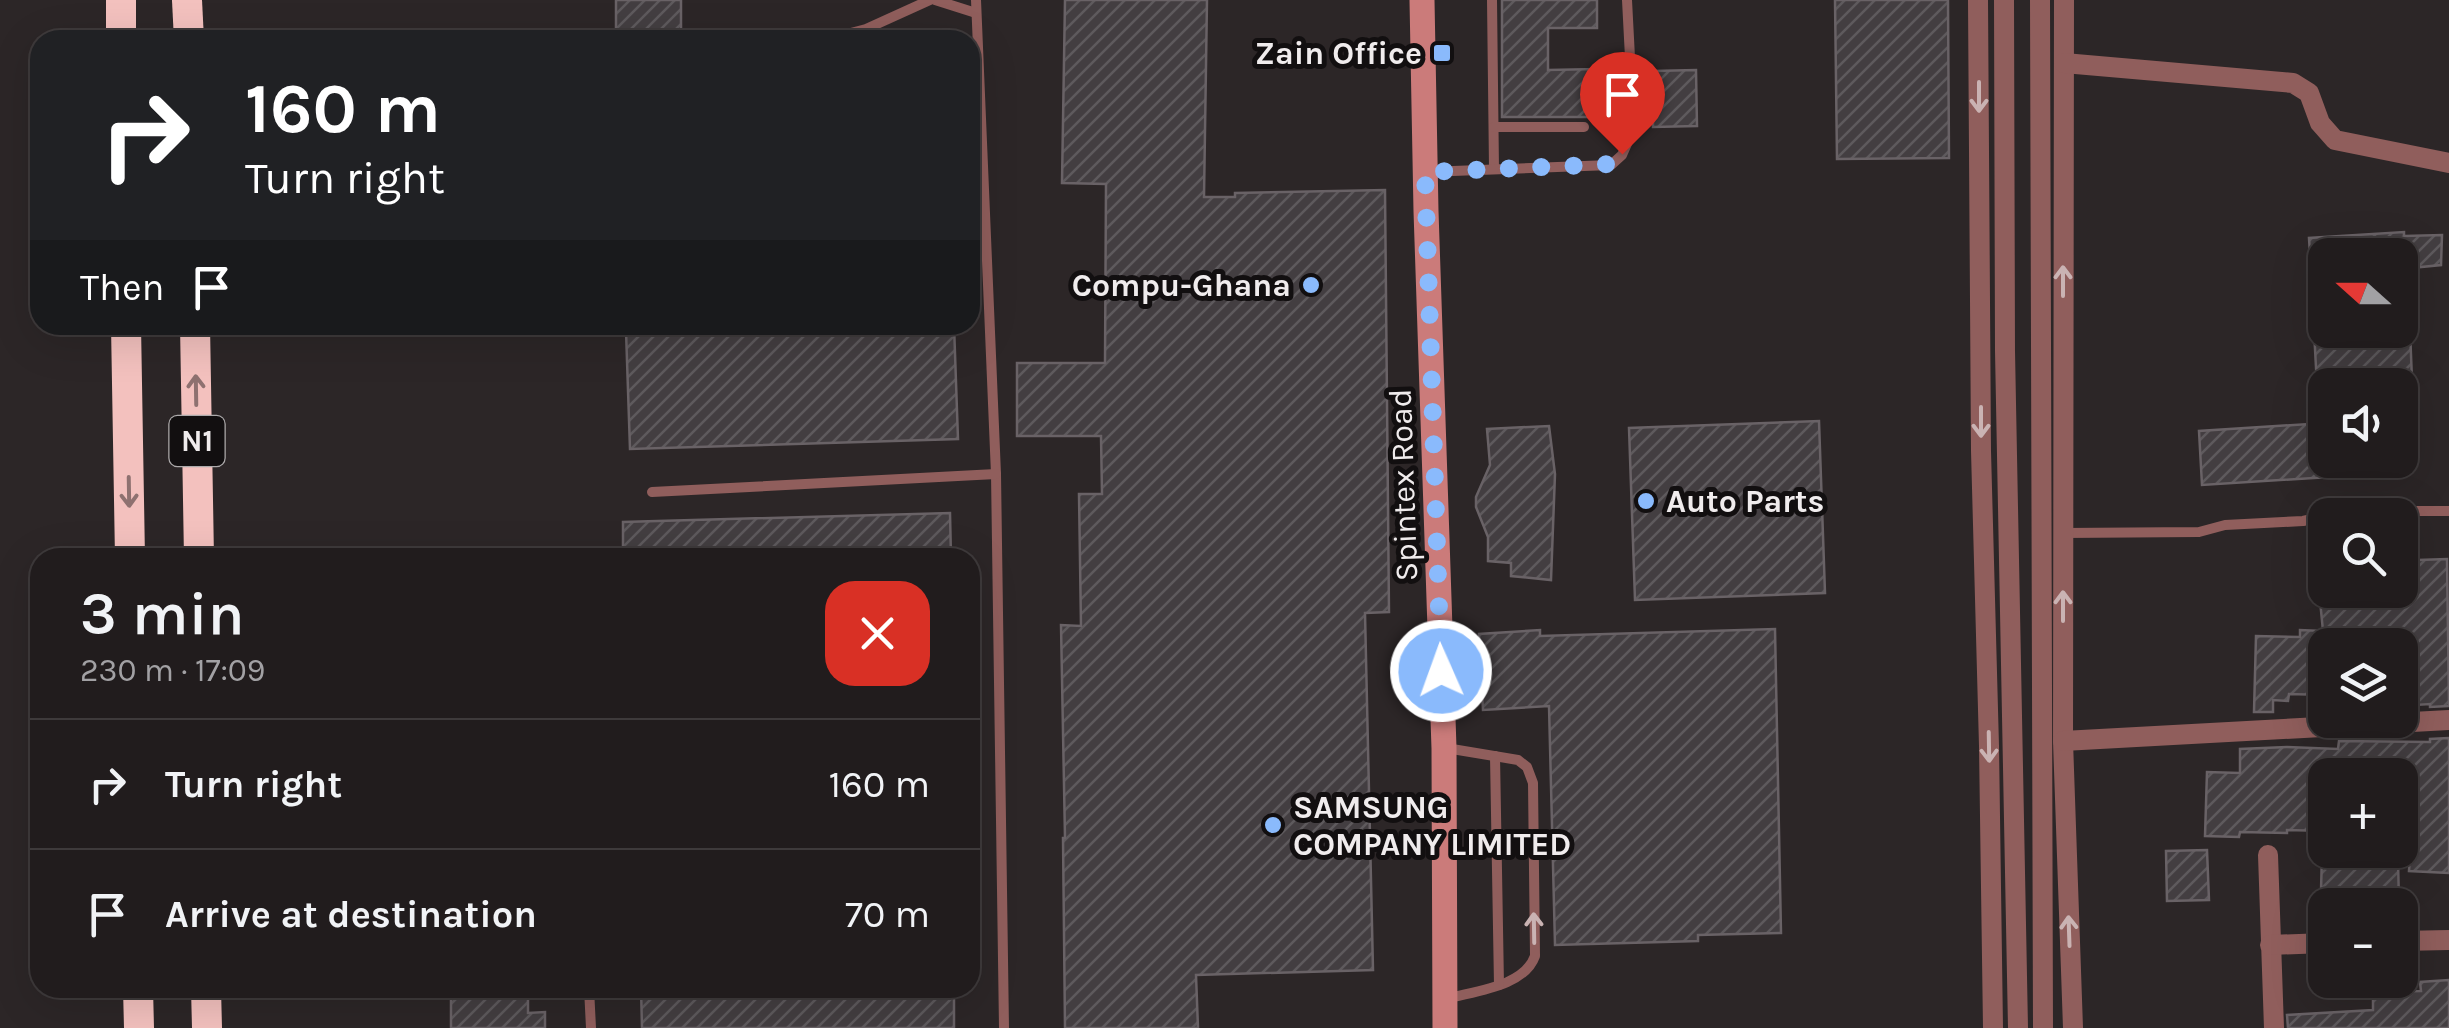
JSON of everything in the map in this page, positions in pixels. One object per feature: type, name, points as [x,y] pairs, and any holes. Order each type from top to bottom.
[{"type":"highway","points":[[121,0],[122,30]]},
{"type":"highway","points":[[188,0],[188,30]]},
{"type":"highway","name":"N1","points":[[126,335],[130,548]]},
{"type":"highway","name":"N1","points":[[195,335],[200,548]]},
{"type":"highway","points":[[138,998],[139,1028]]},
{"type":"highway","points":[[206,998],[207,1028]]},
{"type":"main road","name":"Spintex Road","points":[[1422,0],[1444,748],[1445,1028]]},
{"type":"street","points":[[1978,0],[1981,451],[1993,1028]]},
{"type":"street","points":[[2004,0],[2005,351],[2018,1028]]},
{"type":"street","points":[[2040,0],[2044,1028]]},
{"type":"street","points":[[2064,0],[2063,741],[2073,1028]]},
{"type":"street","points":[[2064,63],[2293,83],[2309,93],[2320,123],[2335,140],[2449,163]]},
{"type":"street","points":[[2063,741],[2449,720]]},
{"type":"street","points":[[2268,854],[2274,1028]]},
{"type":"street","points":[[2418,941],[2449,940]]},
{"type":"street","points":[[2270,945],[2308,944]]},
{"type":"lane","points":[[862,30],[932,0],[976,13]]},
{"type":"lane","points":[[976,0],[977,30]]},
{"type":"lane","points":[[1492,0],[1494,170]]},
{"type":"lane","points":[[1425,172],[1612,164],[1630,137],[1633,115],[1628,0]]},
{"type":"lane","points":[[980,105],[996,474],[1004,1028]]},
{"type":"lane","points":[[1494,127],[1584,126]]},
{"type":"lane","points":[[652,492],[996,474]]},
{"type":"lane","points":[[2418,511],[2449,510]]},
{"type":"lane","points":[[2063,532],[2199,532],[2225,525],[2308,520]]},
{"type":"lane","points":[[1444,748],[1518,760],[1527,767],[1533,784],[1535,956],[1531,967],[1499,985],[1445,999]]},
{"type":"lane","points":[[1494,756],[1499,985]]},
{"type":"lane","points":[[590,998],[591,1028]]},
{"type":"building","points":[[616,0],[681,0],[681,30],[616,30]]},
{"type":"building","points":[[1065,0],[1207,0],[1204,197],[1385,190],[1389,612],[1365,613],[1373,970],[1196,975],[1198,1028],[1065,1028],[1061,625],[1081,626],[1079,494],[1102,494],[1101,436],[1017,436],[1017,363],[1105,363],[1106,184],[1062,183]]},
{"type":"building","points":[[1502,0],[1597,0],[1597,28],[1548,28],[1548,70],[1597,69],[1597,117],[1502,117]]},
{"type":"building","points":[[1835,0],[1948,0],[1949,158],[1837,159]]},
{"type":"building","points":[[1696,70],[1697,126],[1653,127],[1653,71]]},
{"type":"building","points":[[2404,232],[2404,236],[2442,235],[2441,265],[2418,267],[2418,238],[2309,238]]},
{"type":"building","points":[[626,335],[954,335],[958,439],[630,449]]},
{"type":"building","points":[[2315,348],[2411,348],[2412,368],[2316,368]]},
{"type":"building","points":[[1819,421],[1825,593],[1635,600],[1629,428]]},
{"type":"building","points":[[2308,424],[2308,478],[2313,478],[2202,485],[2199,431]]},
{"type":"building","points":[[1549,426],[1555,474],[1551,580],[1511,576],[1511,563],[1488,561],[1488,537],[1476,507],[1476,497],[1490,465],[1487,429]]},
{"type":"building","points":[[950,513],[951,548],[623,548],[623,522]]},
{"type":"building","points":[[2447,559],[2449,706],[2418,705],[2418,628],[2323,628],[2321,608],[2418,608],[2418,560]]},
{"type":"building","points":[[1775,629],[1781,933],[1698,935],[1698,941],[1555,945],[1549,706],[1483,710],[1479,634],[1540,630],[1540,636]]},
{"type":"building","points":[[2300,630],[2308,630],[2308,695],[2289,694],[2288,701],[2273,700],[2273,712],[2254,712],[2256,636],[2300,637]]},
{"type":"building","points":[[2449,738],[2449,873],[2409,871],[2418,868],[2418,758],[2308,758],[2308,831],[2205,836],[2207,772],[2240,773],[2240,749],[2338,749],[2339,741]]},
{"type":"building","points":[[2207,850],[2209,900],[2167,901],[2166,851]]},
{"type":"building","points":[[2322,868],[2398,868],[2399,888],[2321,888]]},
{"type":"building","points":[[2449,980],[2449,1028],[2288,1028],[2287,1015],[2373,1010],[2373,998],[2418,998],[2420,982]]},
{"type":"building","points":[[451,998],[528,998],[528,1013],[545,1012],[545,1028],[451,1028]]},
{"type":"building","points":[[641,998],[954,998],[954,1028],[642,1028]]},
{"type":"place","name":"Zain Office","points":[[1442,53]]},
{"type":"place","name":"Compu-Ghana","points":[[1311,285]]},
{"type":"place","name":"Auto Parts","points":[[1646,501]]},
{"type":"place","name":"SAMSUNG COMPANY LIMITED","points":[[1273,825]]},
{"type":"route","points":[[1441,671],[1425,172],[1612,164],[1622,154]]}]
